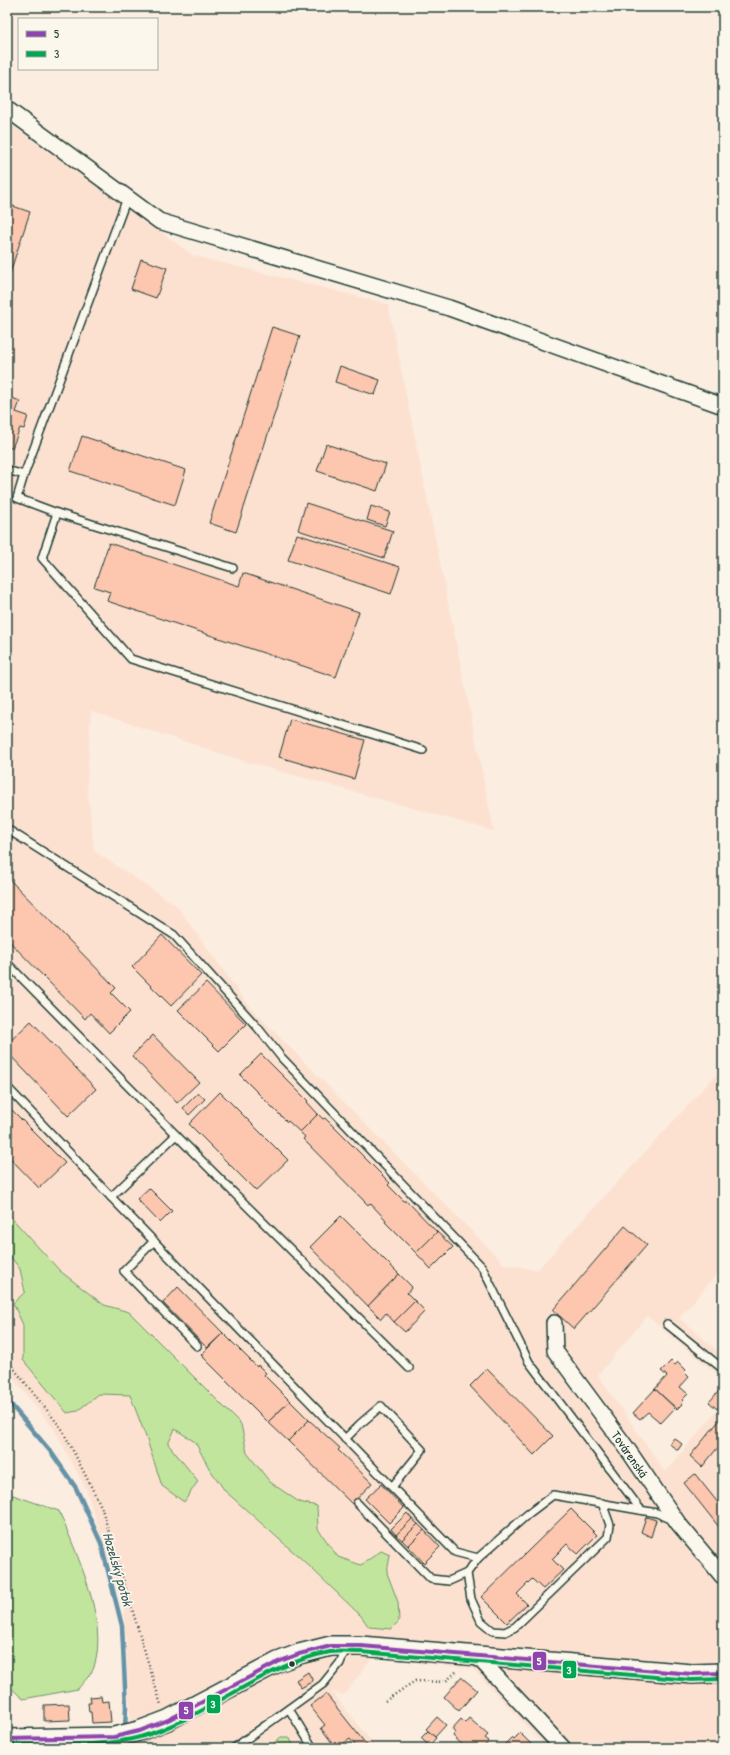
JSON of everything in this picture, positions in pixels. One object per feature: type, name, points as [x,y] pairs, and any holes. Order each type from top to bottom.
[{"type":"street","points":[[7,109],[159,222],[449,308],[723,406]]},
{"type":"street","name":"Továrenská","points":[[554,1323],[554,1351],[626,1447],[678,1523],[723,1576]]},
{"type":"street","points":[[7,1739],[104,1741],[139,1731],[168,1720],[289,1658],[331,1646],[476,1655],[692,1674],[723,1673]]},
{"type":"street","points":[[476,1655],[563,1748]]},
{"type":"lane","points":[[127,198],[24,475],[17,498],[56,513],[233,568]]},
{"type":"lane","points":[[7,470],[24,475]]},
{"type":"lane","points":[[56,513],[42,558],[131,659],[423,750]]},
{"type":"lane","points":[[7,830],[174,935],[258,1028],[281,1057],[482,1266],[529,1362],[642,1510]]},
{"type":"lane","points":[[7,963],[176,1135],[409,1368]]},
{"type":"lane","points":[[7,1086],[111,1197],[455,1552],[478,1558]]},
{"type":"lane","points":[[111,1197],[176,1135]]},
{"type":"lane","points":[[154,1241],[124,1271],[197,1346]]},
{"type":"lane","points":[[667,1324],[723,1369]]},
{"type":"lane","points":[[345,1439],[381,1406],[422,1450],[392,1487]]},
{"type":"lane","points":[[357,1503],[431,1579],[449,1581],[467,1573],[478,1558],[528,1514],[553,1495],[657,1513],[678,1523]]},
{"type":"lane","points":[[467,1573],[471,1599],[481,1621],[493,1631],[505,1632],[515,1627],[608,1537],[610,1525],[602,1504]]},
{"type":"lane","points":[[234,1748],[323,1684],[340,1663],[346,1646]]},
{"type":"lane","points":[[289,1709],[314,1748]]},
{"type":"path","points":[[7,1360],[62,1429],[101,1506],[163,1712],[168,1720]]},
{"type":"path","points":[[385,1701],[415,1681],[445,1682],[476,1655]]},
{"type":"shaded area","points":[[7,121],[194,256],[388,304],[494,831],[247,762],[91,711],[87,784],[94,851],[176,905],[249,1006],[504,1264],[537,1270],[723,1067],[723,1267],[679,1318],[723,1356],[723,1379],[647,1316],[598,1375],[665,1472],[723,1404],[723,1748],[547,1748],[473,1669],[373,1657],[344,1695],[332,1692],[377,1748],[132,1748],[124,1607],[86,1489],[54,1429],[7,1371],[7,1252],[20,1269],[25,1292],[13,1303],[23,1325],[23,1360],[77,1411],[99,1394],[130,1395],[146,1437],[180,1459],[168,1444],[175,1429],[195,1442],[209,1468],[225,1491],[307,1564],[361,1616],[369,1627],[398,1602],[387,1573],[389,1555],[381,1551],[361,1565],[338,1557],[318,1529],[317,1506],[299,1502],[270,1482],[247,1453],[241,1424],[129,1312],[104,1305],[60,1271],[7,1213]]},
{"type":"green space","points":[[7,1213],[60,1271],[104,1305],[129,1312],[241,1424],[247,1453],[270,1482],[299,1502],[317,1506],[318,1529],[338,1557],[361,1565],[381,1551],[390,1555],[387,1573],[398,1602],[399,1621],[391,1629],[369,1627],[361,1616],[307,1564],[225,1491],[209,1468],[195,1442],[175,1429],[168,1444],[198,1481],[184,1502],[162,1486],[130,1395],[99,1394],[77,1411],[67,1413],[23,1360],[23,1325],[13,1303],[25,1292],[20,1269],[7,1252]]},
{"type":"green space","points":[[13,1495],[59,1511],[82,1567],[94,1608],[98,1649],[93,1670],[78,1689],[23,1699],[8,1685],[7,1499]]},
{"type":"green space","points":[[281,1737],[289,1737],[295,1748],[268,1748]]},
{"type":"building","points":[[7,204],[30,212],[7,282]]},
{"type":"building","points":[[141,259],[167,268],[156,298],[131,289]]},
{"type":"building","points":[[272,327],[300,336],[236,532],[209,523]]},
{"type":"building","points":[[340,366],[380,380],[375,395],[335,382]]},
{"type":"building","points":[[12,398],[20,401],[16,412],[28,416],[24,429],[20,428],[12,448],[7,447],[7,408]]},
{"type":"building","points":[[82,436],[186,470],[175,505],[70,471]]},
{"type":"building","points":[[326,444],[386,464],[377,491],[317,471]]},
{"type":"building","points":[[306,503],[393,531],[384,558],[298,530]]},
{"type":"building","points":[[371,506],[390,512],[385,526],[367,520]]},
{"type":"building","points":[[297,534],[400,567],[391,594],[288,560]]},
{"type":"building","points":[[109,543],[239,586],[243,573],[359,612],[336,677],[107,601],[110,592],[94,587]]},
{"type":"building","points":[[290,719],[365,740],[354,779],[279,757]]},
{"type":"building","points":[[7,877],[116,988],[111,993],[130,1012],[109,1033],[90,1013],[85,1019],[7,939]]},
{"type":"building","points":[[162,935],[201,975],[171,1006],[132,967]]},
{"type":"building","points":[[206,983],[246,1024],[219,1051],[178,1010]]},
{"type":"building","points":[[31,1021],[96,1089],[68,1116],[7,1052],[7,1044]]},
{"type":"building","points":[[153,1035],[199,1082],[177,1103],[132,1056]]},
{"type":"building","points":[[261,1054],[308,1101],[307,1102],[318,1114],[300,1132],[288,1121],[287,1122],[240,1075]]},
{"type":"building","points":[[220,1092],[288,1160],[256,1191],[189,1124]]},
{"type":"building","points":[[198,1093],[205,1099],[189,1115],[183,1108]]},
{"type":"building","points":[[12,1110],[65,1163],[39,1188],[7,1155],[7,1115]]},
{"type":"building","points":[[318,1114],[323,1119],[325,1118],[390,1183],[388,1185],[405,1202],[406,1200],[437,1232],[416,1253],[385,1222],[386,1220],[370,1203],[368,1205],[303,1139],[305,1137],[300,1132]]},
{"type":"building","points":[[149,1188],[172,1211],[160,1223],[137,1199]]},
{"type":"building","points":[[341,1216],[399,1274],[368,1306],[310,1247]]},
{"type":"building","points":[[625,1226],[647,1245],[574,1329],[553,1310]]},
{"type":"building","points":[[437,1232],[453,1247],[431,1269],[416,1253]]},
{"type":"building","points":[[399,1274],[412,1287],[407,1293],[415,1301],[394,1322],[386,1313],[381,1319],[368,1306]]},
{"type":"building","points":[[178,1287],[223,1333],[207,1348],[163,1303]]},
{"type":"building","points":[[415,1301],[425,1311],[405,1332],[394,1322]]},
{"type":"building","points":[[223,1333],[257,1367],[258,1365],[266,1373],[264,1375],[290,1401],[268,1422],[201,1355]]},
{"type":"building","points":[[671,1361],[675,1365],[678,1362],[686,1370],[684,1372],[689,1377],[680,1387],[688,1394],[682,1400],[684,1402],[677,1409],[655,1389],[667,1376],[661,1371]]},
{"type":"building","points":[[487,1369],[553,1436],[534,1455],[470,1386]]},
{"type":"building","points":[[655,1389],[675,1408],[661,1423],[648,1412],[640,1419],[633,1413]]},
{"type":"building","points":[[718,1392],[723,1396],[723,1402],[717,1409],[709,1402]]},
{"type":"building","points":[[290,1401],[309,1420],[288,1441],[268,1422]]},
{"type":"building","points":[[723,1416],[723,1441],[702,1467],[690,1456]]},
{"type":"building","points":[[309,1420],[340,1448],[338,1450],[372,1483],[352,1504],[288,1441]]},
{"type":"building","points":[[674,1438],[682,1444],[678,1450],[669,1444]]},
{"type":"building","points":[[695,1474],[723,1509],[723,1532],[684,1483]]},
{"type":"building","points":[[381,1484],[404,1508],[389,1523],[365,1499]]},
{"type":"building","points":[[571,1509],[597,1535],[578,1554],[567,1544],[552,1559],[563,1570],[543,1589],[532,1579],[517,1594],[527,1604],[507,1623],[481,1597]]},
{"type":"building","points":[[407,1513],[412,1519],[396,1535],[391,1529]]},
{"type":"building","points":[[646,1517],[656,1520],[651,1537],[641,1532]]},
{"type":"building","points":[[412,1519],[418,1524],[402,1540],[396,1535]]},
{"type":"building","points":[[418,1524],[424,1530],[408,1546],[402,1540]]},
{"type":"building","points":[[424,1530],[440,1547],[424,1563],[408,1546]]},
{"type":"building","points":[[308,1672],[313,1681],[301,1688],[296,1680]]},
{"type":"building","points":[[461,1677],[477,1690],[459,1711],[444,1697]]},
{"type":"building","points":[[326,1694],[369,1748],[357,1748],[350,1739],[336,1748],[321,1728],[325,1725],[310,1706]]},
{"type":"building","points":[[101,1696],[102,1702],[109,1701],[111,1722],[92,1723],[88,1703],[91,1703],[90,1697]]},
{"type":"building","points":[[69,1704],[70,1720],[44,1721],[44,1705]]},
{"type":"building","points":[[437,1717],[446,1725],[435,1737],[426,1729]]},
{"type":"building","points":[[469,1718],[488,1735],[485,1738],[489,1741],[483,1748],[470,1748],[468,1746],[466,1748],[453,1736],[455,1733],[452,1729],[461,1719],[465,1723]]},
{"type":"building","points":[[428,1731],[436,1738],[429,1746],[421,1738]]},
{"type":"building","points":[[520,1733],[535,1748],[507,1748],[504,1745],[512,1737],[514,1739]]},
{"type":"waterway","name":"Hozelský potok","points":[[7,1400],[51,1452],[76,1488],[101,1543],[122,1626],[126,1707],[125,1730]]},
{"type":"waterway","name":"Hozelský potok","points":[[124,1748],[125,1739]]},
{"type":"transit line","name":"5","points":[[7,1739],[114,1737],[139,1731],[168,1720],[278,1662],[299,1654],[331,1646],[361,1646],[692,1674],[723,1673]]},
{"type":"transit line","name":"3","points":[[7,1745],[74,1745],[109,1743],[140,1737],[188,1718],[281,1668],[330,1652],[361,1652],[691,1680],[723,1679]]}]
